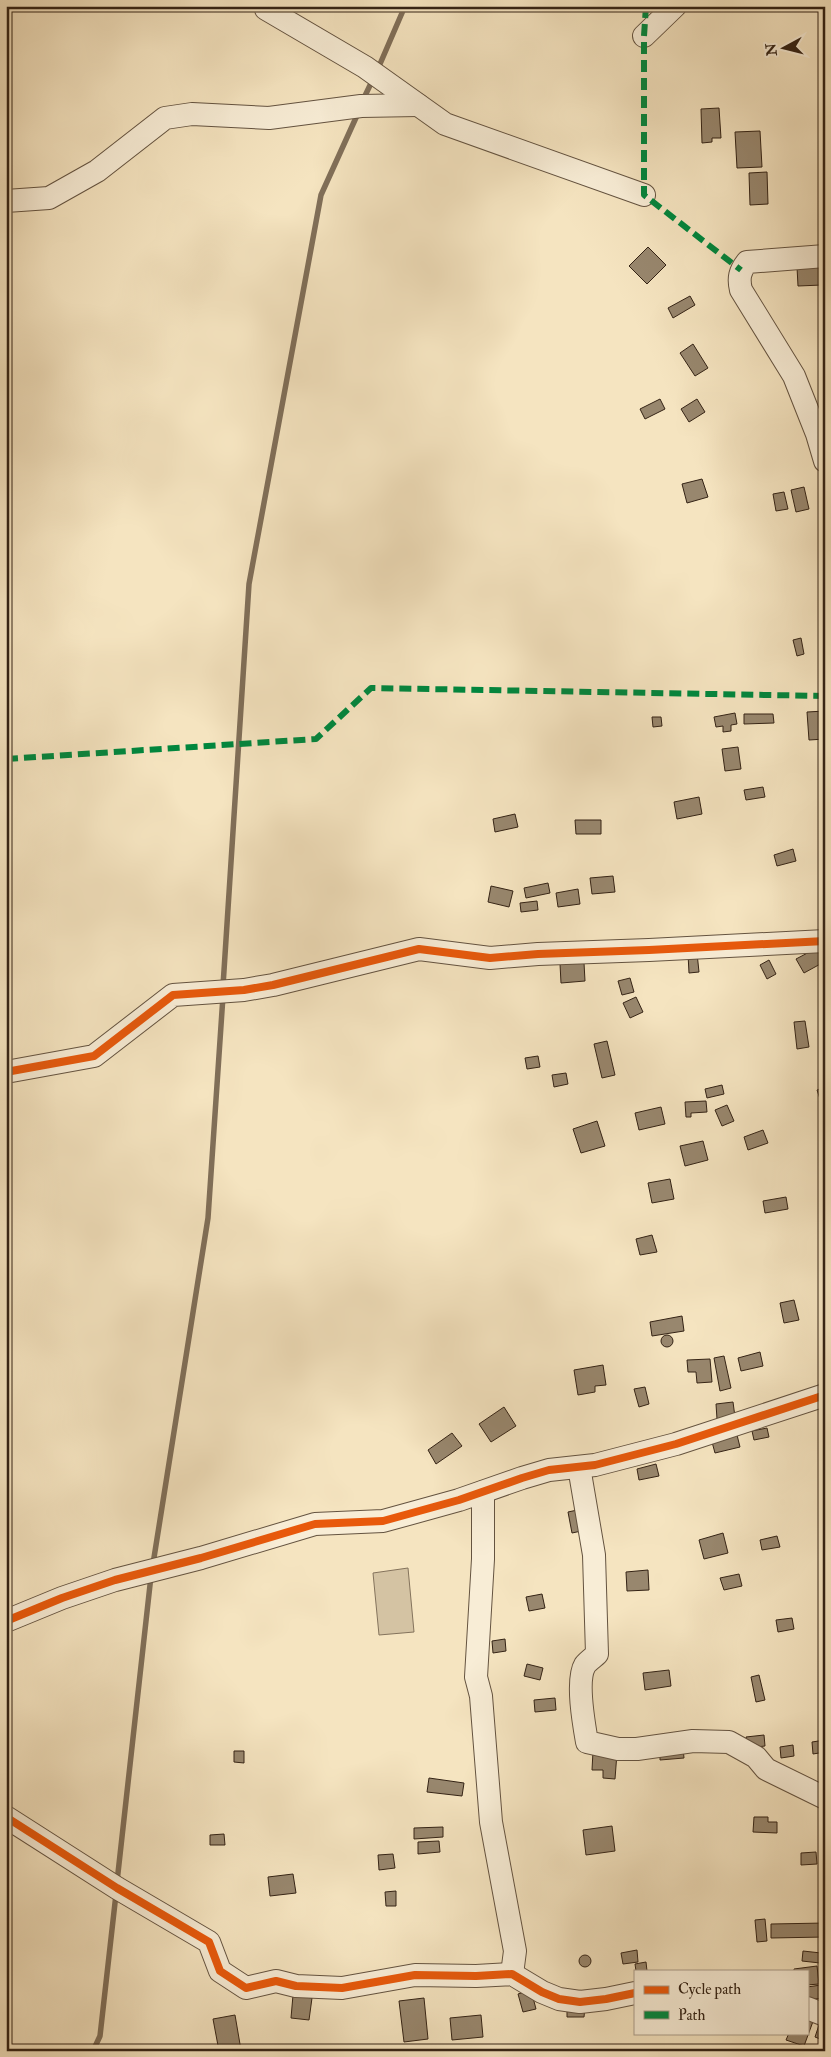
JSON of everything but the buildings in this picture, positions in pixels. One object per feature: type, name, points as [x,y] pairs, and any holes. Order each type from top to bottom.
[{"type":"street","points":[[644,36],[675,6]]},
{"type":"street","points":[[263,7],[366,67],[445,124],[644,195]]},
{"type":"street","points":[[6,201],[49,198],[97,171],[165,118],[192,114],[269,118],[361,106],[418,105]]},
{"type":"street","points":[[825,256],[747,262],[741,270],[738,281],[740,290],[794,376],[817,434],[825,461]]},
{"type":"street","points":[[6,1072],[94,1056],[172,995],[244,990],[273,985],[419,949],[490,958],[825,940]]},
{"type":"street","points":[[6,1621],[62,1598],[115,1580],[201,1558],[315,1524],[383,1521],[483,1492],[549,1470],[595,1465],[676,1444],[825,1395]]},
{"type":"street","points":[[579,1467],[594,1556],[596,1604],[597,1654],[585,1665],[582,1682],[581,1714],[587,1742],[618,1749],[637,1749],[693,1741],[729,1742],[756,1758],[766,1769],[825,1798]]},
{"type":"street","points":[[483,1492],[483,1559],[476,1677],[481,1696],[491,1822],[515,1951],[512,1974]]},
{"type":"street","points":[[6,1817],[117,1888],[209,1942],[220,1971],[246,1988],[276,1980],[296,1986],[342,1988],[415,1975],[476,1976],[512,1974],[542,1992],[559,1999],[580,2002],[634,1993]]},
{"type":"street","points":[[808,2008],[825,2015]]},
{"type":"shaded area","points":[[408,1568],[414,1632],[379,1635],[373,1573]]},
{"type":"waterway","points":[[377,71],[405,6]]},
{"type":"waterway","points":[[363,100],[373,79]]},
{"type":"waterway","points":[[223,986],[249,584],[321,195],[359,111]]},
{"type":"waterway","points":[[153,1564],[208,1218],[223,996]]},
{"type":"waterway","points":[[117,1882],[151,1576]]},
{"type":"waterway","points":[[93,2051],[100,2036],[116,1894]]},
{"type":"marked path","points":[[646,6],[644,36],[644,195],[741,270]]},
{"type":"marked path","points":[[6,759],[316,739],[371,688],[825,696]]},
{"type":"cycle path","points":[[6,1072],[94,1056],[173,995],[244,990],[273,985],[419,949],[490,958],[538,954],[825,941]]},
{"type":"cycle path","points":[[6,1621],[62,1598],[115,1580],[201,1558],[315,1524],[383,1521],[459,1500],[549,1470],[595,1465],[676,1444],[825,1395]]},
{"type":"cycle path","points":[[6,1817],[117,1888],[209,1942],[220,1971],[246,1988],[276,1981],[296,1986],[342,1988],[415,1975],[476,1976],[512,1974],[542,1992],[559,1999],[580,2002],[634,1993]]}]
